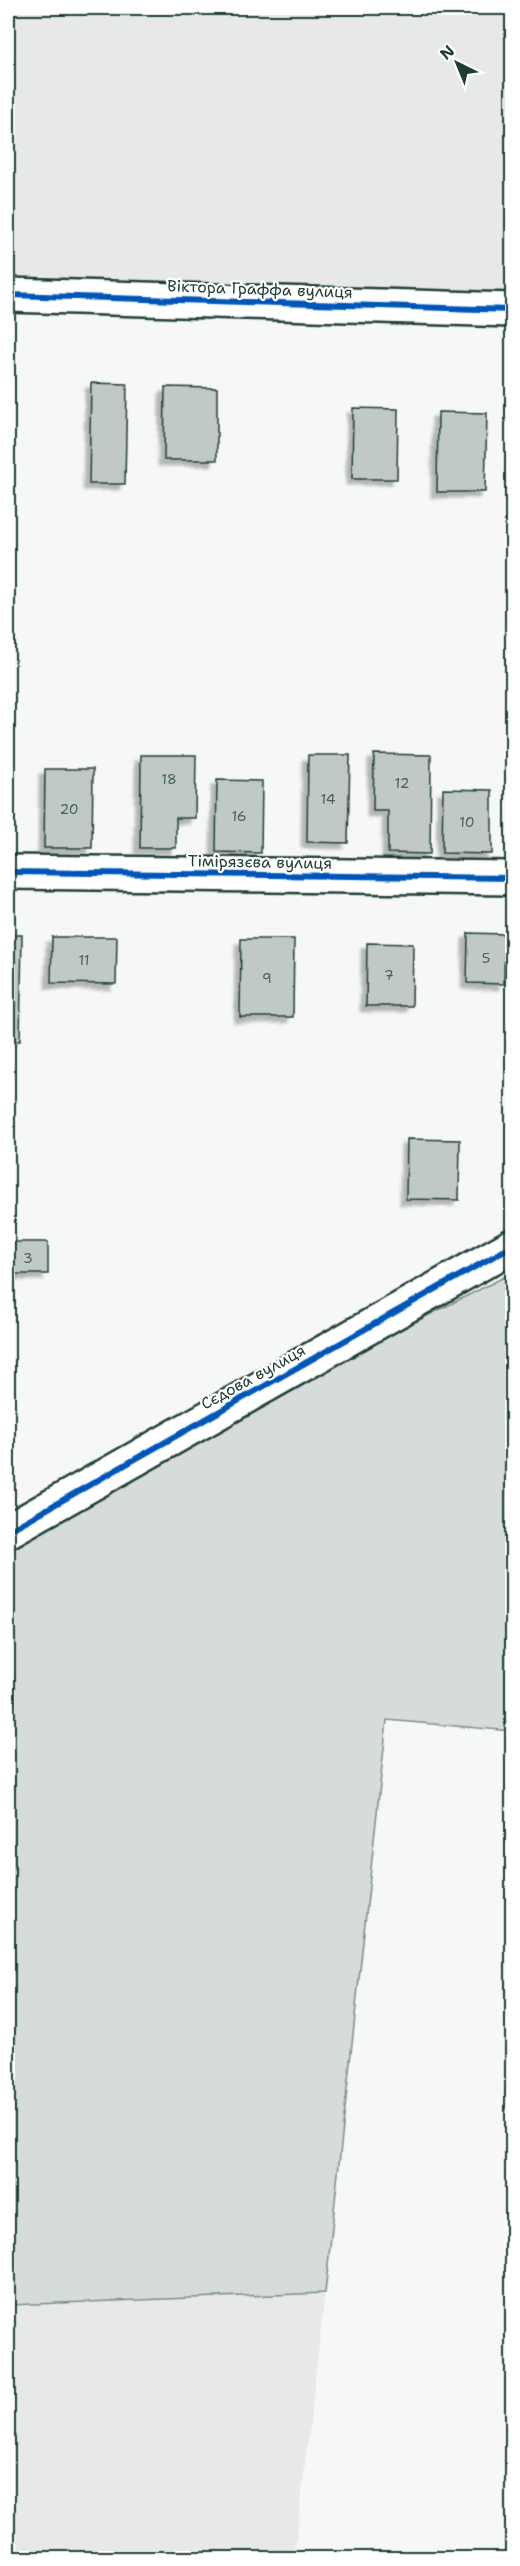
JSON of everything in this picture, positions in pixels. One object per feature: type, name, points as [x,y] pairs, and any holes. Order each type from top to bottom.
[{"type":"street","name":"Віктора Граффа вулиця","points":[[8,295],[513,310]]},
{"type":"street","name":"Тімірязєва вулиця","points":[[8,872],[513,878]]},
{"type":"street","name":"Сєдова вулиця","points":[[8,1531],[513,1246]]},
{"type":"shaded area","points":[[8,8],[512,8],[512,310],[8,295]]},
{"type":"shaded area","points":[[512,1273],[512,1731],[387,1720],[325,2293],[8,2305],[8,1528]]},
{"type":"shaded area","points":[[325,2293],[294,2558],[8,2558],[8,2305]]},
{"type":"building","points":[[91,383],[127,384],[125,484],[89,484]]},
{"type":"building","points":[[165,387],[217,388],[217,460],[164,460]]},
{"type":"building","points":[[353,408],[398,409],[397,479],[352,479]]},
{"type":"building","points":[[438,412],[487,413],[485,492],[437,492]]},
{"type":"building","points":[[374,754],[431,755],[430,854],[388,853],[388,811],[373,811]]},
{"type":"building","points":[[141,755],[196,755],[195,818],[176,818],[176,848],[140,848]]},
{"type":"building","points":[[308,755],[350,755],[348,843],[307,842]]},
{"type":"building","points":[[45,769],[93,769],[92,848],[44,848]]},
{"type":"building","points":[[217,780],[262,781],[261,853],[216,852]]},
{"type":"building","points":[[443,789],[492,790],[492,854],[442,853]]},
{"type":"building","points":[[468,933],[505,934],[504,984],[467,983]]},
{"type":"building","points":[[8,935],[22,935],[20,1041],[8,1041]]},
{"type":"building","points":[[52,937],[117,937],[116,984],[51,983]]},
{"type":"building","points":[[241,939],[294,939],[293,1017],[240,1017]]},
{"type":"building","points":[[367,943],[413,944],[412,1006],[366,1006]]},
{"type":"building","points":[[407,1139],[460,1140],[459,1200],[406,1199]]},
{"type":"building","points":[[8,1242],[48,1242],[48,1274],[8,1274]]},
{"type":"cycle path","points":[[8,295],[512,310]]},
{"type":"cycle path","points":[[8,872],[512,878]]},
{"type":"cycle path","points":[[8,1531],[512,1246]]}]
